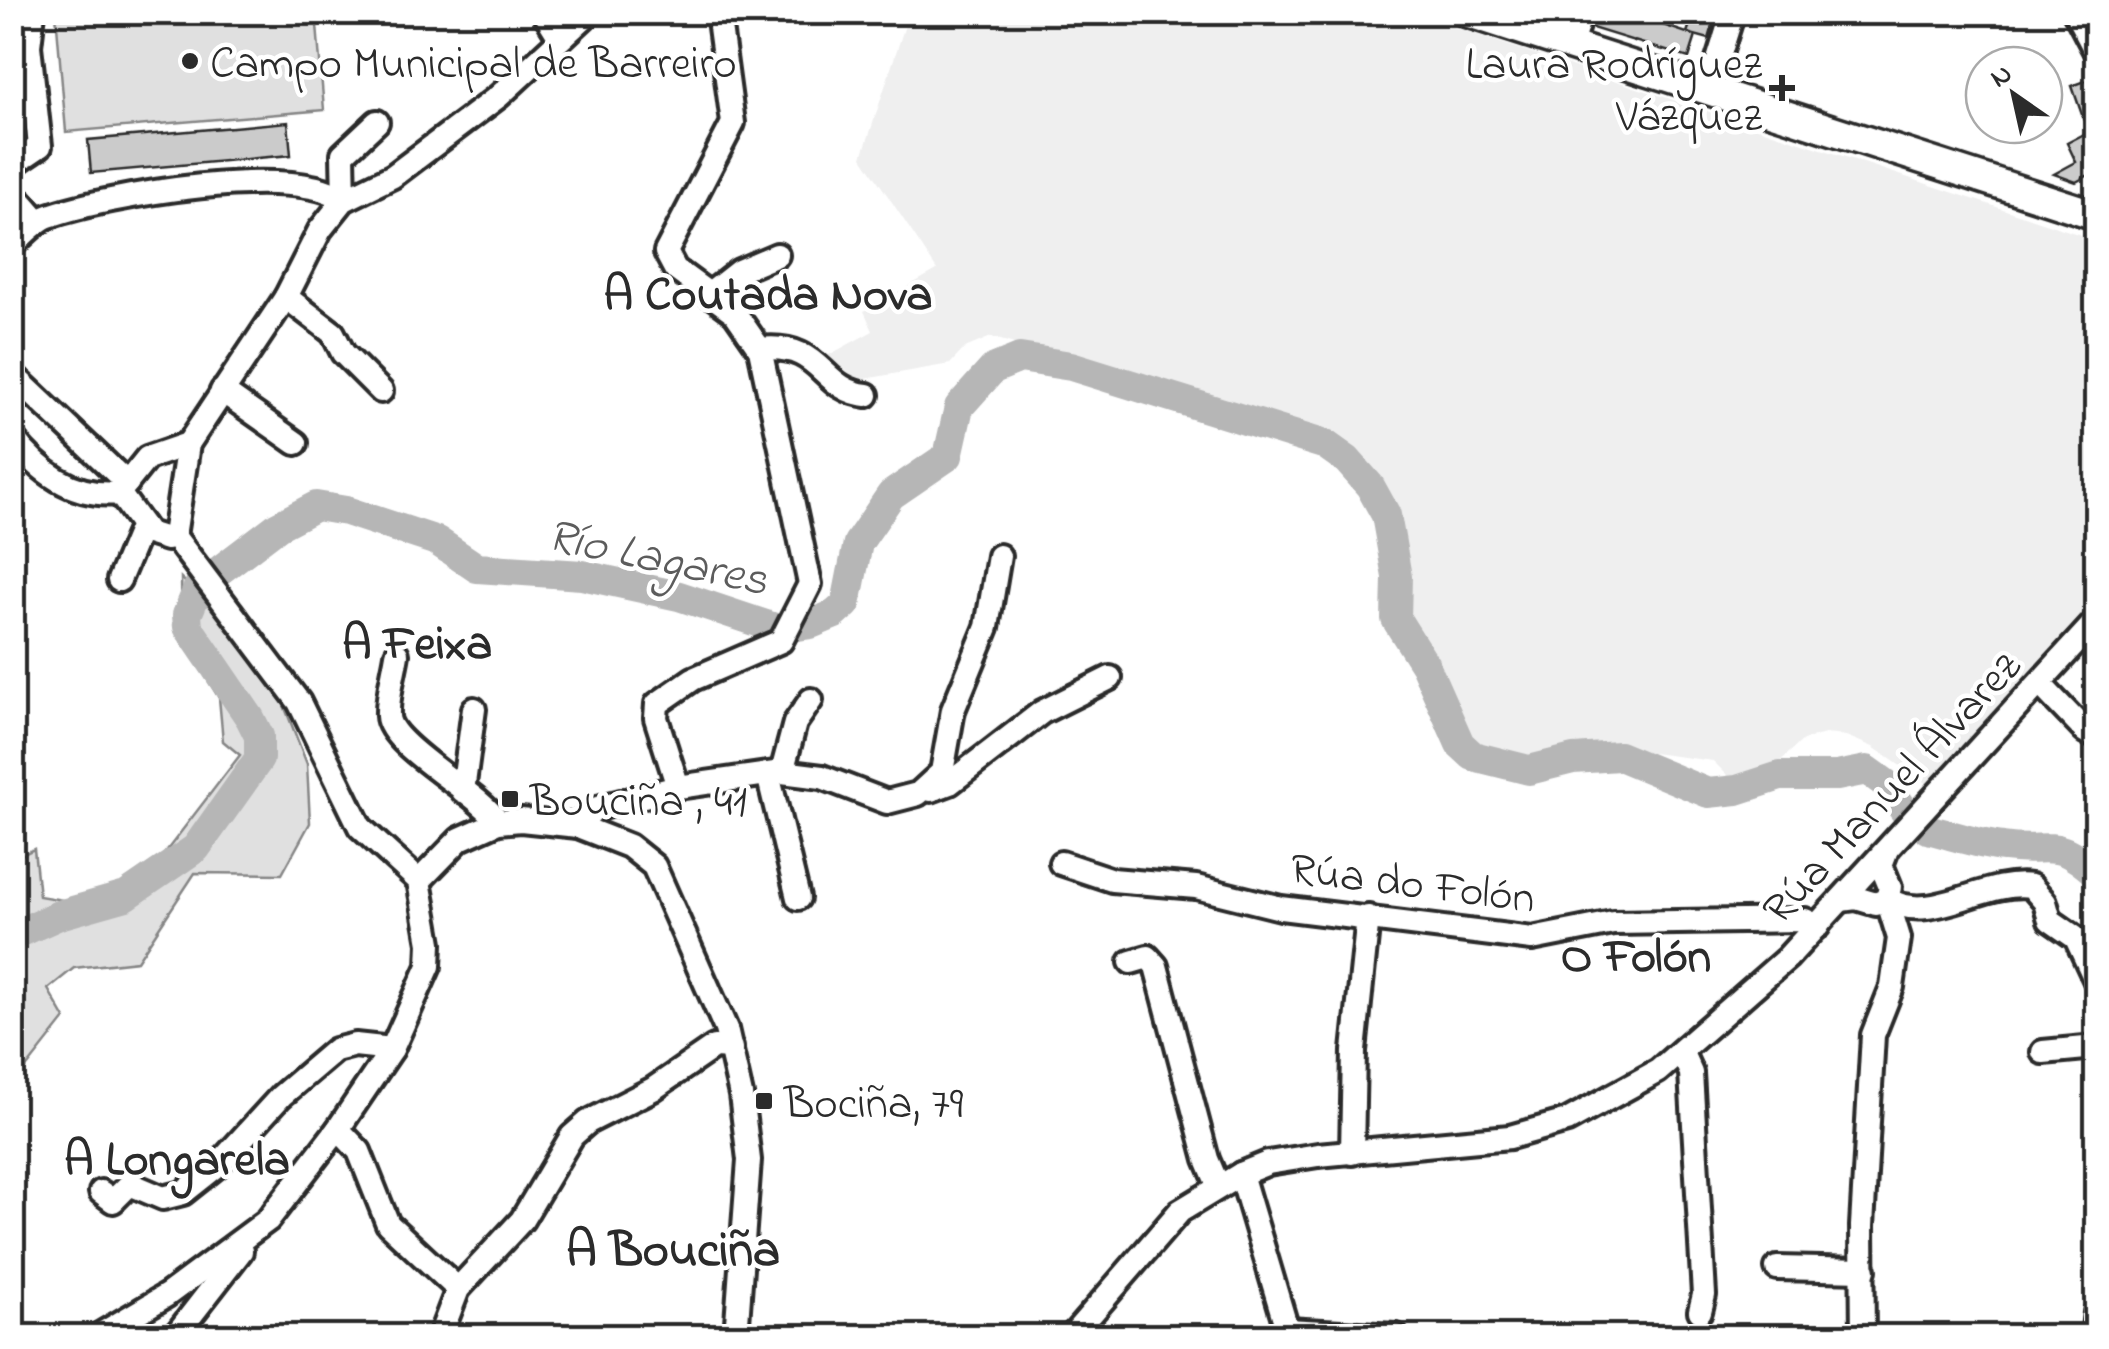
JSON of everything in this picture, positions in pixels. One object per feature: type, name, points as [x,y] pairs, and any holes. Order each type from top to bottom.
[{"type":"main road","points":[[1466,12],[2096,215]]},
{"type":"street","points":[[12,164],[40,146],[29,46],[33,12]]},
{"type":"street","points":[[544,12],[560,38]]},
{"type":"street","points":[[678,787],[656,718],[657,704],[666,694],[693,680],[781,641],[810,584],[810,567],[760,349],[735,314],[675,269],[666,252],[733,123],[718,12]]},
{"type":"street","points":[[1571,44],[1581,12]]},
{"type":"street","points":[[1709,89],[1733,12]]},
{"type":"street","points":[[2075,12],[2096,49]]},
{"type":"street","points":[[98,1336],[244,1243],[268,1220],[338,1130],[392,1049],[429,966],[430,943],[419,882],[360,827],[299,702],[174,536],[188,444],[286,297],[320,230],[344,200],[393,176],[438,145],[541,60],[587,16]]},
{"type":"street","points":[[344,200],[343,154],[377,122]]},
{"type":"street","points":[[12,245],[38,221],[197,186],[286,183],[328,189],[344,200]]},
{"type":"street","points":[[12,190],[38,221]]},
{"type":"street","points":[[711,294],[739,271],[776,254]]},
{"type":"street","points":[[286,297],[333,334],[343,353],[381,392]]},
{"type":"street","points":[[760,349],[787,346],[803,352],[851,393],[867,395]]},
{"type":"street","points":[[14,376],[123,488],[148,533],[167,539],[174,536]]},
{"type":"street","points":[[222,390],[296,443]]},
{"type":"street","points":[[12,436],[33,463],[65,485],[100,495],[123,488],[147,458],[188,444]]},
{"type":"street","points":[[118,580],[142,525]]},
{"type":"street","points":[[918,794],[942,772],[953,710],[987,627],[999,556]]},
{"type":"street","name":"Rúa Manuel Álvarez","points":[[1072,1336],[1180,1211],[1218,1184],[1268,1163],[1510,1137],[1567,1121],[1620,1096],[1682,1054],[1818,926],[1868,891],[1886,852],[2096,621]]},
{"type":"street","points":[[397,654],[388,718],[393,731],[490,809],[498,822]]},
{"type":"street","points":[[578,826],[594,809],[678,787],[775,773],[822,777],[888,802],[918,794],[950,783],[1042,712],[1110,678]]},
{"type":"street","points":[[2040,684],[2085,731],[2096,737]]},
{"type":"street","points":[[798,898],[775,773],[796,722],[812,700]]},
{"type":"street","points":[[463,791],[474,709]]},
{"type":"street","points":[[419,882],[460,839],[498,822],[578,826],[629,846],[654,866],[730,1048],[749,1160],[736,1336]]},
{"type":"street","name":"Rúa do Folón","points":[[1061,863],[1112,880],[1196,886],[1280,908],[1532,939],[1614,924],[1805,920],[1818,926]]},
{"type":"street","points":[[1868,891],[1902,908],[1940,905],[2000,886],[2031,886],[2045,902],[2050,920],[2076,938],[2096,980]]},
{"type":"street","points":[[1863,1336],[1872,1035],[1892,987],[1898,938],[1868,891]]},
{"type":"street","points":[[1352,1153],[1354,1051],[1368,917]]},
{"type":"street","points":[[1131,962],[1148,957],[1156,966],[1207,1159],[1218,1184]]},
{"type":"street","points":[[101,1192],[112,1200],[130,1184],[163,1198],[183,1193],[217,1166],[281,1096],[335,1050],[355,1044],[392,1049]]},
{"type":"street","points":[[440,1336],[458,1288],[522,1220],[572,1136],[714,1047],[730,1048]]},
{"type":"street","points":[[2044,1052],[2096,1047]]},
{"type":"street","points":[[1682,1054],[1691,1073],[1704,1295],[1700,1311]]},
{"type":"street","points":[[338,1130],[359,1151],[388,1224],[458,1288]]},
{"type":"street","points":[[1240,1174],[1288,1333],[1396,1336]]},
{"type":"street","points":[[175,1336],[239,1258],[244,1243]]},
{"type":"street","points":[[1777,1268],[1864,1270]]},
{"type":"shaded area","name":"Campo Municipal de Barreiro","points":[[56,13],[316,13],[324,110],[66,132]]},
{"type":"shaded area","points":[[909,13],[1411,13],[2096,240],[2096,599],[1927,784],[1873,747],[1846,736],[1825,734],[1803,740],[1776,765],[1733,781],[1713,761],[1577,743],[1549,755],[1475,752],[1402,622],[1403,585],[1390,507],[1359,460],[1336,441],[991,337],[965,348],[950,364],[859,380],[827,356],[873,331],[864,311],[937,270],[862,157]]},
{"type":"shaded area","points":[[181,578],[225,619],[280,695],[307,764],[310,823],[282,874],[195,873],[137,961],[74,968],[48,989],[65,1019],[13,1085],[13,859],[34,849],[39,896],[121,910],[240,755],[223,741],[219,698],[182,639]]},
{"type":"building","points":[[1596,12],[1624,12],[1696,36],[1689,58],[1592,28]]},
{"type":"building","points":[[1694,12],[1717,12],[1709,39],[1687,33]]},
{"type":"building","points":[[2096,77],[2096,150],[2092,153],[2096,171],[2076,182],[2054,174],[2076,162],[2067,143],[2088,132],[2072,86]]},
{"type":"building","points":[[288,122],[291,155],[91,173],[88,140]]},
{"type":"waterway","name":"Río Lagares","points":[[12,936],[59,915],[126,896],[196,848],[259,759],[259,736],[188,627],[187,615],[199,586],[278,526],[316,506],[346,511],[437,541],[477,568],[582,575],[679,596],[778,629],[811,624],[835,614],[846,604],[858,543],[891,495],[948,456],[959,407],[993,369],[1020,358],[1071,366],[1326,445],[1347,460],[1370,486],[1386,515],[1397,577],[1396,619],[1425,665],[1460,744],[1473,756],[1529,770],[1573,759],[1619,756],[1708,793],[1737,790],[1780,776],[1837,776],[1867,770],[1885,783],[1904,810]]},
{"type":"waterway","name":"Río Lagares","points":[[1927,829],[1994,846],[2061,850],[2096,873]]},
{"type":"place","name":"Campo Municipal de Barreiro","points":[[190,61]]},
{"type":"place","name":"Laura Rodríguez Vázquez","points":[[1782,88]]},
{"type":"place","name":"Bouciña , 41","points":[[510,799]]},
{"type":"place","name":"Bociña, 79","points":[[764,1101]]},
{"type":"district","name":"A Coutada Nova","points":[[768,292]]},
{"type":"district","name":"A Feixa","points":[[417,641]]},
{"type":"district","name":"O Folón","points":[[1636,954]]},
{"type":"district","name":"A Longarela","points":[[177,1157]]},
{"type":"district","name":"A Bouciña","points":[[673,1247]]}]
